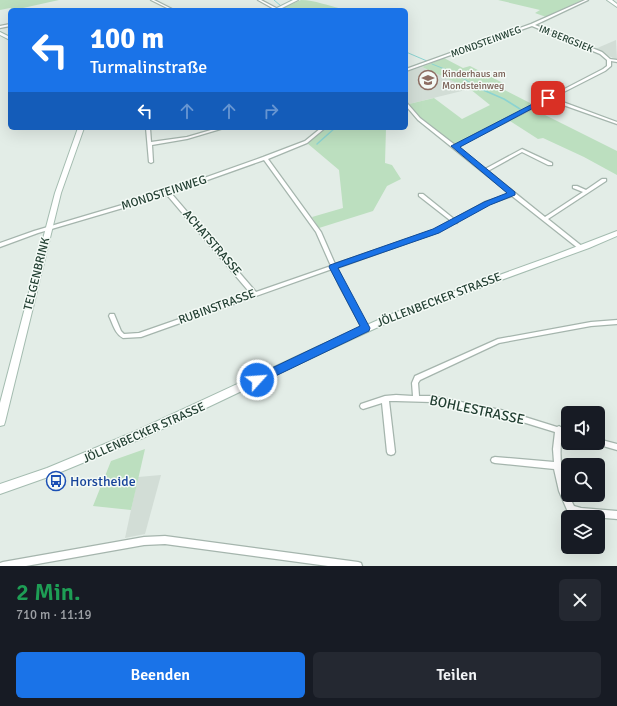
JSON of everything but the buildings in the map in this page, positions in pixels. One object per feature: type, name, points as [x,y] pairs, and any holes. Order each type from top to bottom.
[{"type":"main road","points":[[280,8],[296,0]]},
{"type":"main road","points":[[609,0],[617,6]]},
{"type":"main road","name":"TELGENBRINK","points":[[0,422],[58,193],[80,130]]},
{"type":"main road","name":"JÖLLENBECKER STRASSE","points":[[0,489],[73,464],[160,426],[365,328],[455,291],[581,248],[617,233]]},
{"type":"street","points":[[152,0],[169,8]]},
{"type":"street","points":[[259,0],[273,8]]},
{"type":"street","name":"MONDSTEINWEG","points":[[408,69],[532,25],[586,0]]},
{"type":"street","name":"IM BERGSIEK","points":[[532,25],[597,51],[609,60]]},
{"type":"street","points":[[455,146],[604,70],[609,66],[609,60],[617,61]]},
{"type":"street","points":[[548,98],[617,124]]},
{"type":"street","points":[[408,106],[419,119],[455,146],[513,194],[546,218],[581,248]]},
{"type":"street","points":[[148,130],[151,162]]},
{"type":"street","points":[[149,144],[188,138],[215,130]]},
{"type":"street","name":"MONDSTEINWEG","points":[[0,245],[49,228],[168,193],[306,142],[321,130]]},
{"type":"street","points":[[485,171],[522,150],[550,164]]},
{"type":"street","points":[[265,158],[318,232],[333,267],[365,328]]},
{"type":"street","points":[[546,218],[604,180]]},
{"type":"street","points":[[575,186],[586,192]]},
{"type":"street","name":"ACHATSTRASSE","points":[[168,193],[255,294]]},
{"type":"street","name":"RUBINSTRASSE","points":[[112,316],[119,332],[123,336],[133,337],[436,231],[455,222],[487,203],[513,194]]},
{"type":"street","points":[[421,195],[455,222]]},
{"type":"street","points":[[416,397],[415,383],[417,378],[490,344],[507,339],[573,327],[617,322]]},
{"type":"street","name":"BOHLESTRASSE","points":[[363,406],[385,399],[416,397],[500,413],[559,429]]},
{"type":"street","points":[[385,399],[391,452]]},
{"type":"street","points":[[559,429],[556,441],[558,466],[565,499],[571,509],[581,512],[617,515]]},
{"type":"street","points":[[605,444],[617,447]]},
{"type":"street","points":[[495,460],[558,466]]},
{"type":"street","points":[[3,566],[144,541],[164,540],[358,566]]},
{"type":"shaded area","points":[[616,40],[617,60],[595,49]]},
{"type":"shaded area","name":"Kinderhaus am Mondsteinweg","points":[[422,67],[470,89],[409,104],[408,71]]},
{"type":"shaded area","points":[[161,475],[145,534],[125,538],[138,477]]},
{"type":"green space","points":[[0,0],[59,0],[23,8],[8,8],[0,10]]},
{"type":"green space","points":[[301,0],[306,0],[339,8],[283,8]]},
{"type":"green space","points":[[498,0],[582,0],[546,17],[535,13],[540,10]]},
{"type":"green space","points":[[444,58],[463,68],[470,66],[503,83],[497,86],[532,104],[457,143],[453,143],[419,116],[409,104],[434,98],[462,119],[490,105],[470,89],[422,67]]},
{"type":"green space","points":[[533,109],[617,151],[617,175],[584,157],[543,138],[538,139],[510,121]]},
{"type":"green space","points":[[323,130],[386,130],[385,163],[392,165],[401,179],[387,186],[373,211],[319,228],[312,217],[343,208],[339,170],[307,143]]},
{"type":"green space","points":[[145,449],[131,510],[93,506],[111,461]]},
{"type":"waterway","points":[[274,0],[281,6]]},
{"type":"waterway","points":[[408,53],[427,61]]},
{"type":"waterway","points":[[432,64],[452,72],[482,89]]},
{"type":"waterway","points":[[482,89],[504,99],[520,109]]},
{"type":"waterway","points":[[317,144],[333,130]]},
{"type":"place","name":"Kinderhaus am Mondsteinweg","points":[[428,80]]},
{"type":"place","name":"Horstheide","points":[[56,481]]},
{"type":"route","points":[[257,380],[365,328],[333,267],[398,245],[424,234],[429,234],[455,222],[487,203],[513,194],[455,146],[548,98]]}]
